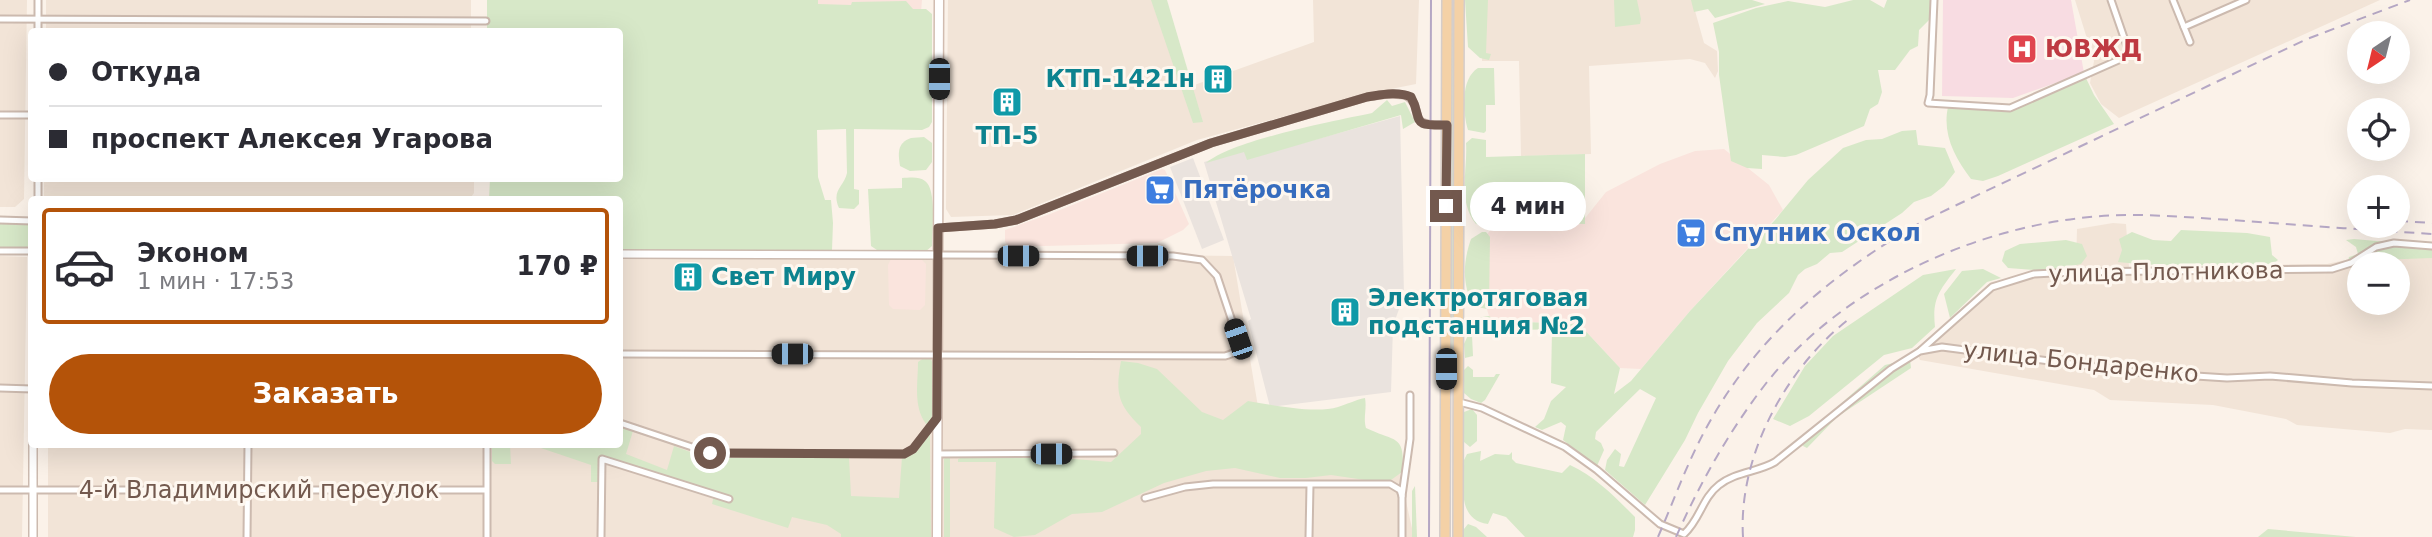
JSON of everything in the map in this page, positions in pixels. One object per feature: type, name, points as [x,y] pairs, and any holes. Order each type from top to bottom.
[{"type":"main road","points":[[937,537],[939,0]]},
{"type":"main road","points":[[1446,537],[1447,0]]},
{"type":"main road","points":[[1458,537],[1459,0]]},
{"type":"street","points":[[38,0],[38,28]]},
{"type":"street","points":[[1934,0],[1928,103],[2010,108],[2130,55],[2111,0]]},
{"type":"street","points":[[2174,0],[2190,43]]},
{"type":"street","points":[[2184,27],[2246,0]]},
{"type":"street","points":[[0,19],[486,21]]},
{"type":"street","points":[[938,228],[1016,220],[1221,140],[1367,97],[1405,94],[1411,97],[1417,120],[1421,123],[1447,125]]},
{"type":"street","points":[[0,114],[28,115]]},
{"type":"street","points":[[0,220],[28,221]]},
{"type":"street","name":"улица Плотникова","points":[[1920,351],[1992,287],[2034,274],[2332,269],[2351,262],[2376,247],[2394,243],[2432,246]]},
{"type":"street","points":[[0,251],[28,251]]},
{"type":"street","points":[[623,254],[1173,256],[1202,260],[1217,276],[1239,347],[1233,354],[1213,356],[623,354]]},
{"type":"street","name":"улица Бондаренко","points":[[1459,402],[1482,408],[1564,447],[1597,470],[1660,524],[1684,534],[1718,485],[1732,477],[1768,466],[1891,369],[1920,351],[1942,347],[1965,349],[2134,372],[2227,378],[2270,376],[2432,386]]},
{"type":"street","points":[[0,388],[28,388]]},
{"type":"street","points":[[1402,537],[1402,496],[1410,439],[1410,395]]},
{"type":"street","points":[[623,424],[710,453],[904,454],[913,449],[937,418]]},
{"type":"street","points":[[33,448],[33,537]]},
{"type":"street","points":[[247,537],[248,448]]},
{"type":"street","points":[[486,448],[486,537]]},
{"type":"street","points":[[937,454],[1114,453]]},
{"type":"street","points":[[601,537],[602,459],[729,499]]},
{"type":"street","points":[[1145,498],[1185,487],[1213,484],[1390,484],[1401,490],[1402,496]]},
{"type":"street","points":[[1309,537],[1310,485]]},
{"type":"street","name":"4-й Владимирский переулок","points":[[0,490],[486,490]]},
{"type":"shaded area","points":[[0,0],[27,0],[24,199],[15,207],[0,207]]},
{"type":"shaded area","points":[[46,0],[471,0],[471,28],[46,28]]},
{"type":"shaded area","points":[[814,0],[922,0],[921,12],[814,12]]},
{"type":"shaded area","points":[[948,0],[1163,0],[1186,88],[1314,42],[1313,0],[1419,0],[1416,84],[1366,94],[1197,140],[1013,215],[951,217],[946,209]]},
{"type":"shaded area","points":[[1484,0],[1692,0],[1704,43],[1717,51],[1718,71],[1715,78],[1705,63],[1690,59],[1589,66],[1591,154],[1521,156],[1519,61],[1482,61]]},
{"type":"shaded area","points":[[1943,0],[2071,0],[2084,73],[2013,98],[1942,96]]},
{"type":"shaded area","points":[[2075,0],[2380,0],[2119,118],[2101,104],[2090,83],[2094,61]]},
{"type":"shaded area","points":[[1400,116],[1404,295],[1393,326],[1391,392],[1270,407],[1248,321],[1251,319],[1204,162],[1245,150],[1249,158]]},
{"type":"shaded area","points":[[1724,149],[1769,185],[1783,210],[1641,369],[1620,368],[1579,324],[1496,321],[1489,316],[1486,306],[1486,236],[1498,219],[1582,222],[1606,192],[1660,164],[1695,151]]},
{"type":"shaded area","points":[[1193,158],[1224,240],[1202,249],[1170,167]]},
{"type":"shaded area","points":[[1165,170],[1189,224],[1157,243],[1010,247],[1005,242],[1005,230]]},
{"type":"shaded area","points":[[44,182],[474,182],[472,196],[44,196]]},
{"type":"shaded area","points":[[2113,223],[2126,224],[2129,267],[2327,264],[2347,260],[2347,315],[2410,315],[2410,254],[2432,254],[2432,430],[2405,429],[2390,433],[2297,425],[2286,419],[2213,405],[2110,400],[2094,390],[1920,360],[1916,350],[1991,282],[2076,267],[2077,229]]},
{"type":"shaded area","points":[[862,251],[1233,256],[1258,407],[1396,457],[1414,537],[48,537],[48,448],[623,448],[623,258],[772,257]]},
{"type":"shaded area","points":[[0,256],[27,257],[22,537],[0,537]]},
{"type":"shaded area","points":[[891,259],[922,260],[926,264],[925,305],[920,310],[893,309],[889,305],[888,265]]},
{"type":"green space","points":[[487,0],[818,0],[818,4],[851,5],[852,2],[906,1],[913,9],[926,9],[932,14],[932,122],[922,130],[854,129],[854,189],[859,190],[859,204],[854,209],[839,208],[836,197],[847,173],[846,129],[817,130],[818,177],[825,200],[831,200],[832,250],[623,250],[623,196],[489,196],[490,182],[623,182],[623,28],[487,28]]},
{"type":"green space","points":[[1151,0],[1167,0],[1203,122],[1193,123]]},
{"type":"green space","points":[[1452,0],[1455,0],[1454,362],[1451,360]]},
{"type":"green space","points":[[1465,0],[1488,0],[1486,53],[1491,54],[1489,60],[1480,58],[1468,47]]},
{"type":"green space","points":[[1614,0],[1637,0],[1640,24],[1615,27]]},
{"type":"green space","points":[[1691,0],[1752,0],[1765,4],[1715,18],[1708,9],[1694,12]]},
{"type":"green space","points":[[1853,0],[1870,0],[1884,8],[1887,0],[1931,0],[1929,20],[1919,30],[1918,46],[1910,50],[1895,70],[1878,70],[1882,92],[1878,104],[1870,109],[1864,126],[1796,155],[1762,155],[1762,169],[1747,168],[1731,161],[1719,75],[1719,52],[1713,23],[1756,8],[1788,1],[1825,7]]},
{"type":"green space","points":[[1478,68],[1494,68],[1495,105],[1486,105],[1484,133],[1468,130],[1465,115],[1464,97],[1468,80]]},
{"type":"green space","points":[[2085,76],[2094,95],[2114,124],[1998,176],[1983,181],[1971,179],[1960,163],[1948,136],[1948,107],[2012,110]]},
{"type":"green space","points":[[1387,100],[1392,106],[1405,102],[1415,122],[1403,129],[1401,115],[1247,160],[1244,152],[1206,163],[1260,139],[1372,113]]},
{"type":"green space","points":[[1916,130],[1918,145],[1945,148],[1955,172],[1944,186],[1931,196],[1914,202],[1902,213],[1842,252],[1830,253],[1798,275],[1789,293],[1757,323],[1728,361],[1685,440],[1645,505],[1605,470],[1607,460],[1615,449],[1621,454],[1619,466],[1624,467],[1656,398],[1640,389],[1596,432],[1595,439],[1601,443],[1604,450],[1597,466],[1563,440],[1566,426],[1561,422],[1542,430],[1535,427],[1544,419],[1551,401],[1566,387],[1551,383],[1552,329],[1474,332],[1473,356],[1465,358],[1464,344],[1476,318],[1489,316],[1497,321],[1579,324],[1620,368],[1614,394],[1631,381],[1808,180],[1843,148],[1866,140],[1882,139],[1902,131]]},
{"type":"green space","points":[[924,137],[932,143],[932,162],[926,170],[910,171],[900,166],[900,149],[903,143],[911,138]]},
{"type":"green space","points":[[1472,138],[1486,140],[1486,157],[1585,154],[1585,224],[1492,221],[1488,226],[1476,224],[1470,215],[1465,195],[1466,143]]},
{"type":"green space","points":[[902,178],[923,179],[929,186],[933,211],[932,246],[925,252],[880,252],[871,246],[868,189],[902,188]]},
{"type":"green space","points":[[0,223],[28,224],[28,246],[0,247]]},
{"type":"green space","points":[[2181,230],[2247,233],[2270,237],[2272,255],[2278,260],[2273,264],[2215,265],[2118,262],[2122,250],[2119,239],[2132,232],[2153,240],[2171,241]]},
{"type":"green space","points":[[1486,232],[1490,237],[1487,309],[1473,306],[1465,272],[1471,239]]},
{"type":"green space","points":[[2066,240],[2082,244],[2087,256],[2081,264],[2047,271],[2008,268],[2002,261],[2005,251],[2020,244]]},
{"type":"green space","points":[[2346,240],[2432,246],[2432,258],[2410,259],[2410,252],[2357,252],[2356,247]]},
{"type":"green space","points":[[1956,269],[1938,296],[1935,327],[1912,348],[1884,355],[1809,416],[1790,426],[1773,419],[1805,366],[1833,336],[1923,275]]},
{"type":"green space","points":[[1983,269],[2001,278],[1987,282],[1950,318],[1944,294],[1962,271]]},
{"type":"green space","points":[[924,358],[931,359],[932,362],[932,416],[926,424],[919,410],[917,394],[918,362]]},
{"type":"green space","points":[[1910,359],[1911,368],[1837,417],[1807,448],[1803,446],[1805,437],[1821,421],[1885,365]]},
{"type":"green space","points":[[1121,361],[1157,369],[1202,412],[1223,420],[1248,401],[1318,410],[1365,398],[1366,428],[1391,438],[1400,445],[1402,472],[1391,480],[1372,481],[1331,475],[1280,478],[1235,468],[1206,471],[1164,483],[1102,512],[1072,514],[1035,535],[1014,537],[994,528],[996,462],[958,462],[958,459],[1062,458],[1111,462],[1141,434],[1141,427],[1127,412],[1120,398],[1118,382]]},
{"type":"green space","points":[[1468,366],[1473,370],[1473,377],[1494,377],[1500,374],[1481,403],[1464,393],[1464,370]]},
{"type":"green space","points":[[1472,409],[1477,415],[1477,441],[1470,447],[1464,442],[1464,412]]},
{"type":"green space","points":[[623,428],[633,431],[626,454],[667,470],[674,446],[696,454],[721,458],[849,457],[851,496],[899,498],[902,457],[930,435],[931,537],[841,537],[841,534],[827,525],[792,517],[788,528],[712,504],[715,491],[601,455],[598,458],[598,482],[591,482],[591,465],[541,448],[623,448]]},
{"type":"green space","points":[[492,448],[510,448],[511,464],[495,464],[492,461]]},
{"type":"green space","points":[[1481,451],[1480,461],[1495,454],[1509,455],[1512,452],[1512,459],[1516,463],[1562,473],[1570,465],[1588,475],[1635,517],[1633,537],[1525,537],[1506,517],[1493,513],[1488,524],[1478,521],[1466,508],[1463,489],[1464,460],[1467,454]]},
{"type":"green space","points":[[946,457],[950,457],[950,537],[944,537]]},
{"type":"green space","points":[[1415,486],[1417,537],[1412,537],[1412,491]]},
{"type":"green space","points":[[1468,524],[1487,537],[1464,537],[1464,529]]},
{"type":"green space","points":[[2268,529],[2356,537],[2258,537]]},
{"type":"tram line","points":[[1429,537],[1431,0]]},
{"type":"railway","points":[[1658,537],[1696,448],[1739,376],[1792,316],[1855,265],[1925,220],[2307,39],[2410,0]]},
{"type":"railway","points":[[1676,537],[1705,478],[1738,422],[1764,386],[1798,348],[1837,315],[1881,285],[1928,261],[1978,241],[2029,227],[2080,218],[2131,215],[2432,234]]},
{"type":"railway","points":[[2410,222],[2432,223]]},
{"type":"railway","points":[[1743,537],[1749,476],[1770,416],[1805,362],[1849,319]]},
{"type":"place","name":"ЮВЖД","points":[[2022,49]]},
{"type":"place","name":"КТП-1421н","points":[[1218,79]]},
{"type":"place","name":"ТП-5","points":[[1007,102]]},
{"type":"place","name":"Пятёрочка","points":[[1160,190]]},
{"type":"place","name":"Спутник Оскол","points":[[1691,233]]},
{"type":"place","name":"Свет Миру","points":[[688,277]]},
{"type":"place","name":"Электротяговая подстанция №2","points":[[1345,312]]},
{"type":"route","points":[[710,453],[904,454],[913,449],[937,418],[938,228],[1016,220],[1226,138],[1367,97],[1388,94],[1405,94],[1411,97],[1417,120],[1421,123],[1447,125],[1446,206]]}]
